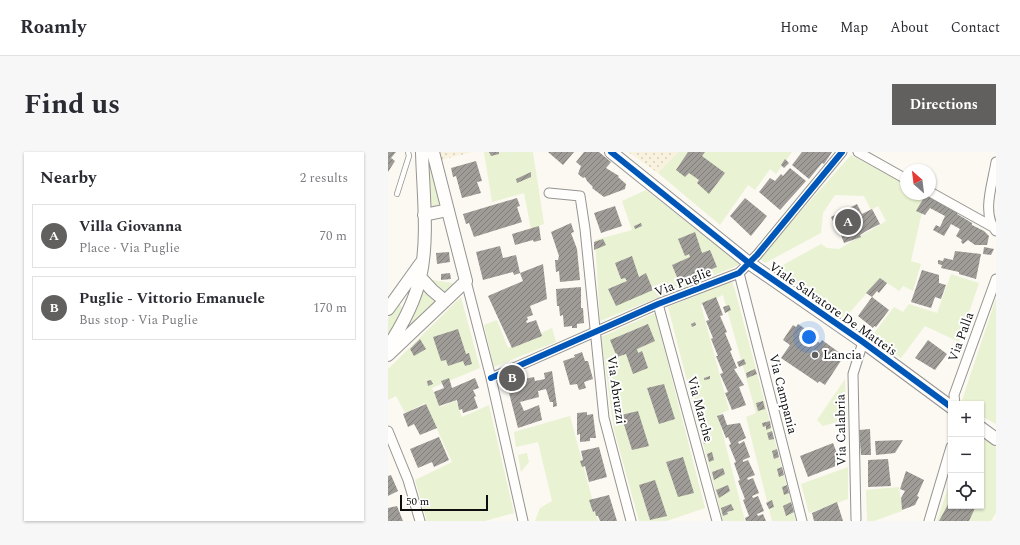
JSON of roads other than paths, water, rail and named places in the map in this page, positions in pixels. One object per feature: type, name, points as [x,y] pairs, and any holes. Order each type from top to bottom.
[{"type":"street","points":[[388,347],[396,334],[410,304],[420,277],[425,247],[422,152]]},
{"type":"street","points":[[433,152],[491,378],[523,521]]},
{"type":"street","name":"Viale Salvatore De Matteis","points":[[611,152],[749,263],[862,342],[948,405]]},
{"type":"street","name":"Via Puglie","points":[[491,378],[658,304],[739,273],[842,152]]},
{"type":"street","points":[[858,152],[900,176]]},
{"type":"street","points":[[994,228],[989,215],[989,206],[996,162]]},
{"type":"street","name":"Via Abruzzi","points":[[549,193],[580,196],[585,229],[604,418],[631,521]]},
{"type":"street","points":[[936,195],[994,228]]},
{"type":"street","points":[[424,215],[448,210]]},
{"type":"street","points":[[388,309],[422,262]]},
{"type":"street","name":"Via Campania","points":[[739,273],[802,521]]},
{"type":"street","points":[[420,277],[445,301]]},
{"type":"street","name":"Via Palla","points":[[955,401],[954,395],[996,279]]},
{"type":"street","points":[[388,355],[466,281]]},
{"type":"street","name":"Via Marche","points":[[658,304],[717,521]]},
{"type":"street","name":"Via Calabria","points":[[856,519],[853,374],[862,342]]},
{"type":"street","points":[[984,430],[996,439]]},
{"type":"street","points":[[388,431],[408,480],[420,521]]},
{"type":"street","points":[[929,521],[948,457]]},
{"type":"lane","points":[[397,194],[409,156],[408,152]]},
{"type":"place","name":"Villa Giovanna","points":[[848,222]]},
{"type":"place","name":"Lancia","points":[[815,355]]},
{"type":"place","name":"Puglie - Vittorio Emanuele","points":[[512,378]]}]
